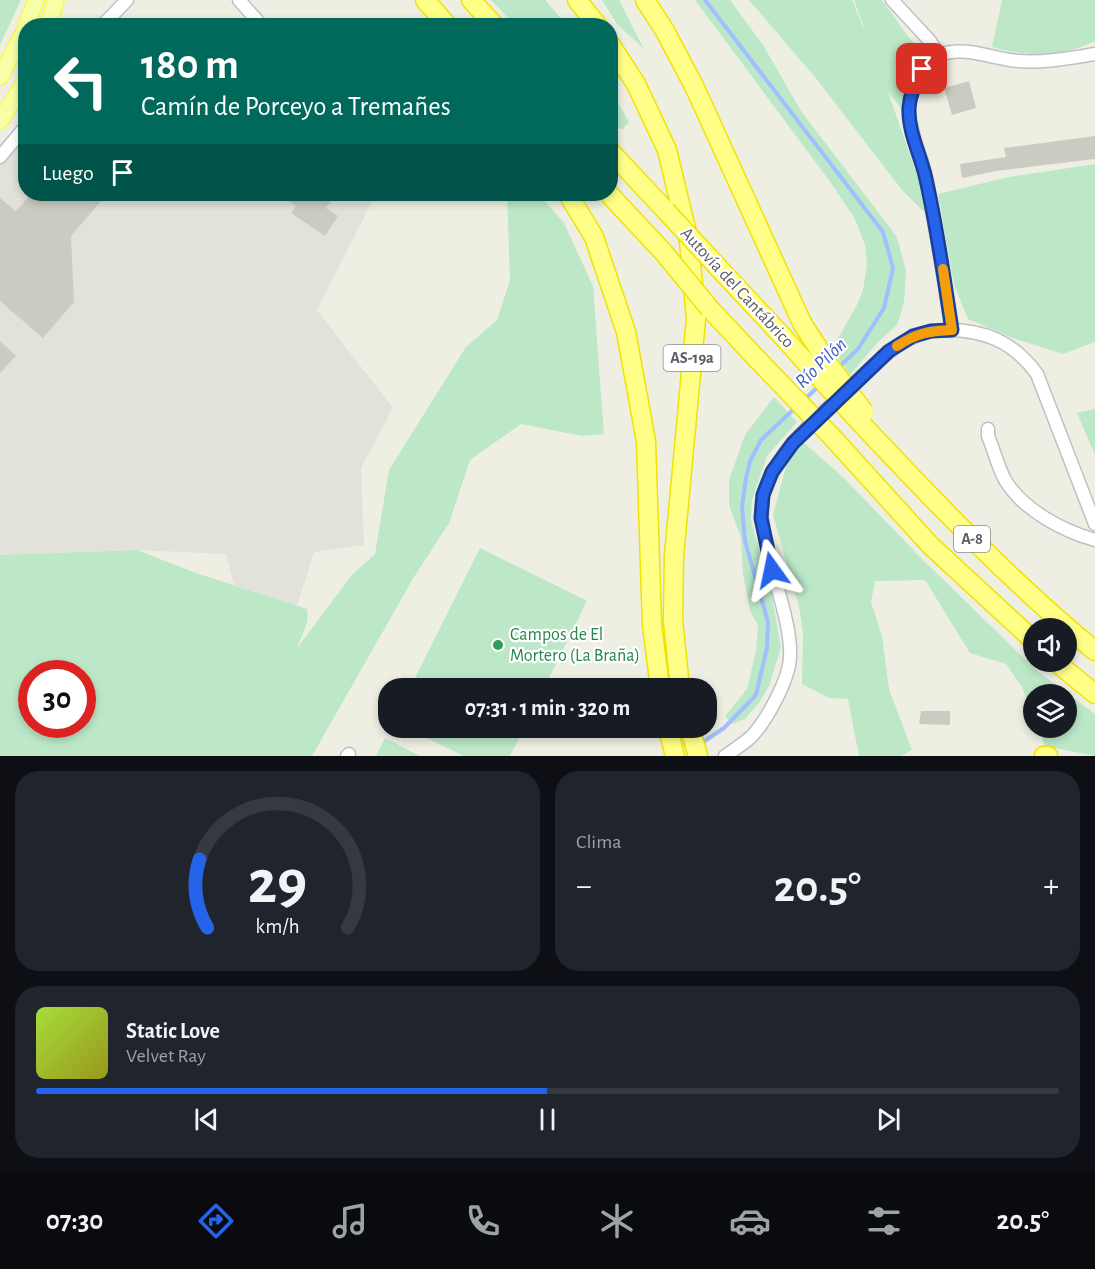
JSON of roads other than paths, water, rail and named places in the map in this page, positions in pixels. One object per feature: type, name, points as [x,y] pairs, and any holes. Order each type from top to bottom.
[{"type":"highway","points":[[425,0],[441,18]]},
{"type":"highway","points":[[471,0],[488,18]]},
{"type":"highway","points":[[577,0],[592,18]]},
{"type":"highway","points":[[645,0],[665,31],[695,88],[802,323],[860,415]]},
{"type":"highway","name":"AS-19a","points":[[618,56],[636,84],[668,150],[689,241],[696,319],[674,556],[673,620],[679,678]]},
{"type":"highway","name":"Autovía del Cantábrico","points":[[618,160],[784,338],[860,415],[950,518],[1059,621],[1095,651]]},
{"type":"highway","points":[[572,201],[594,237],[628,343],[646,441],[652,625],[659,678]]},
{"type":"highway","name":"Autovía del Cantábrico","points":[[616,201],[664,253],[710,309],[833,438],[930,545],[1023,631]]},
{"type":"highway","points":[[1068,672],[1095,694]]},
{"type":"highway","points":[[670,738],[675,756]]},
{"type":"highway","points":[[693,738],[698,756]]},
{"type":"main road","points":[[29,18],[36,0]]},
{"type":"main road","points":[[50,18],[56,0]]},
{"type":"main road","points":[[0,77],[18,42]]},
{"type":"main road","points":[[0,121],[18,93]]},
{"type":"street","points":[[110,18],[127,0]]},
{"type":"street","points":[[239,0],[255,18]]},
{"type":"street","points":[[892,0],[930,41],[939,55]]},
{"type":"street","points":[[952,330],[938,238],[909,109],[913,89],[922,69],[939,55],[960,51],[1019,61],[1057,60],[1095,54]]},
{"type":"street","points":[[0,157],[18,136]]},
{"type":"street","points":[[725,756],[751,736],[779,697],[790,657],[786,622],[761,518],[763,495],[772,472],[793,443],[889,351],[913,336],[931,331],[952,330],[968,330],[991,336],[1013,349],[1029,363],[1037,374],[1095,524]]},
{"type":"street","points":[[988,429],[988,436],[1005,480],[1016,494],[1030,507],[1052,521],[1080,536],[1095,540]]},
{"type":"waterway","name":"Río Pilón","points":[[705,0],[883,232],[893,268],[884,308],[858,349],[839,367]]},
{"type":"waterway","name":"Río Pilón","points":[[804,400],[820,385]]},
{"type":"waterway","name":"Río Pilón","points":[[700,744],[724,728],[756,695],[767,648],[768,622],[745,541],[742,507],[746,478],[750,461],[761,440],[796,407]]},
{"type":"place","name":"Campos de El Mortero (La Braña)","points":[[498,645]]}]
